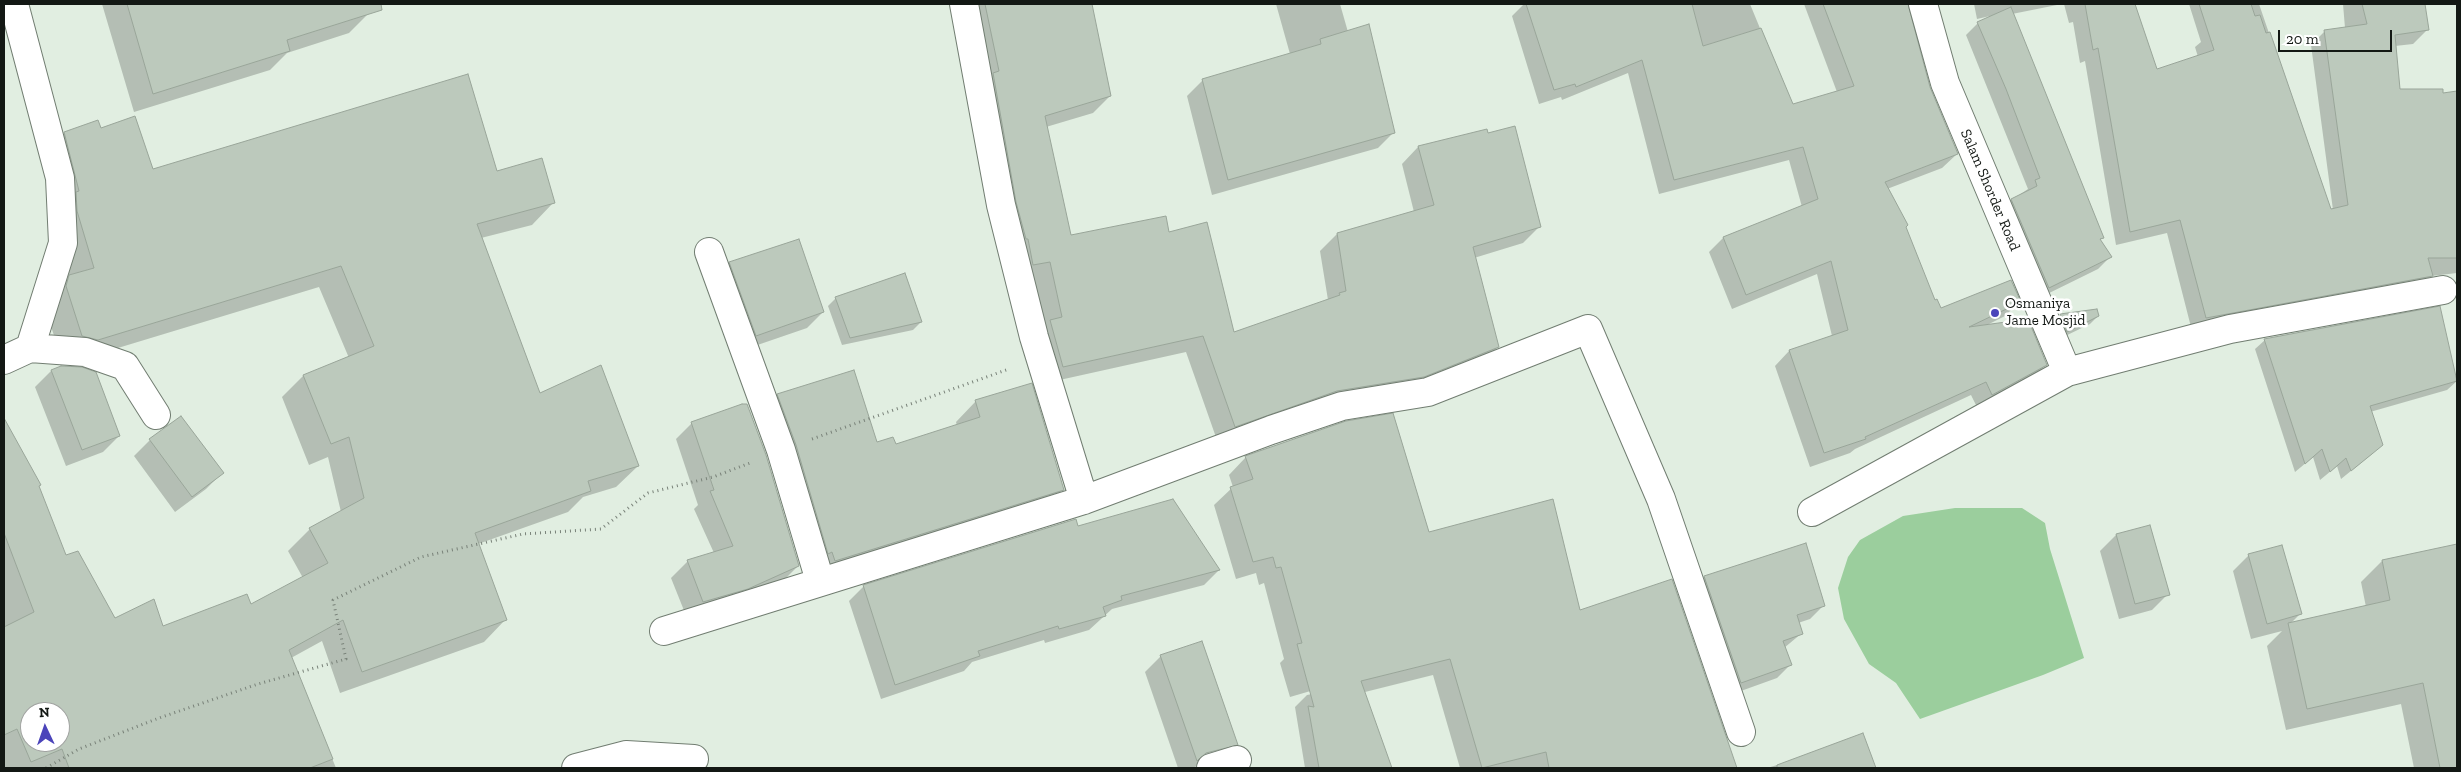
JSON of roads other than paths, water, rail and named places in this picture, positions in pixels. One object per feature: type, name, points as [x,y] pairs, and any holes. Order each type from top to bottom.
[{"type":"street","points":[[14,4],[60,178],[63,243],[30,348]]},
{"type":"street","points":[[964,4],[1001,205],[1040,358],[1084,500]]},
{"type":"street","name":"Salam Shorder Road","points":[[1923,4],[1945,83],[2067,372]]},
{"type":"street","points":[[709,252],[781,450],[820,581]]},
{"type":"street","points":[[1812,512],[2067,372],[2230,329],[2443,290]]},
{"type":"street","points":[[664,631],[1084,500],[1271,430],[1342,406],[1428,392],[1588,329],[1661,499],[1741,732]]},
{"type":"street","points":[[4,360],[30,348],[85,352],[124,366],[156,415]]},
{"type":"street","points":[[576,768],[628,762],[694,760]]},
{"type":"street","points":[[1211,768],[1237,760]]},
{"type":"place","name":"Osmaniya Jame Mosjid","points":[[1995,313]]}]
